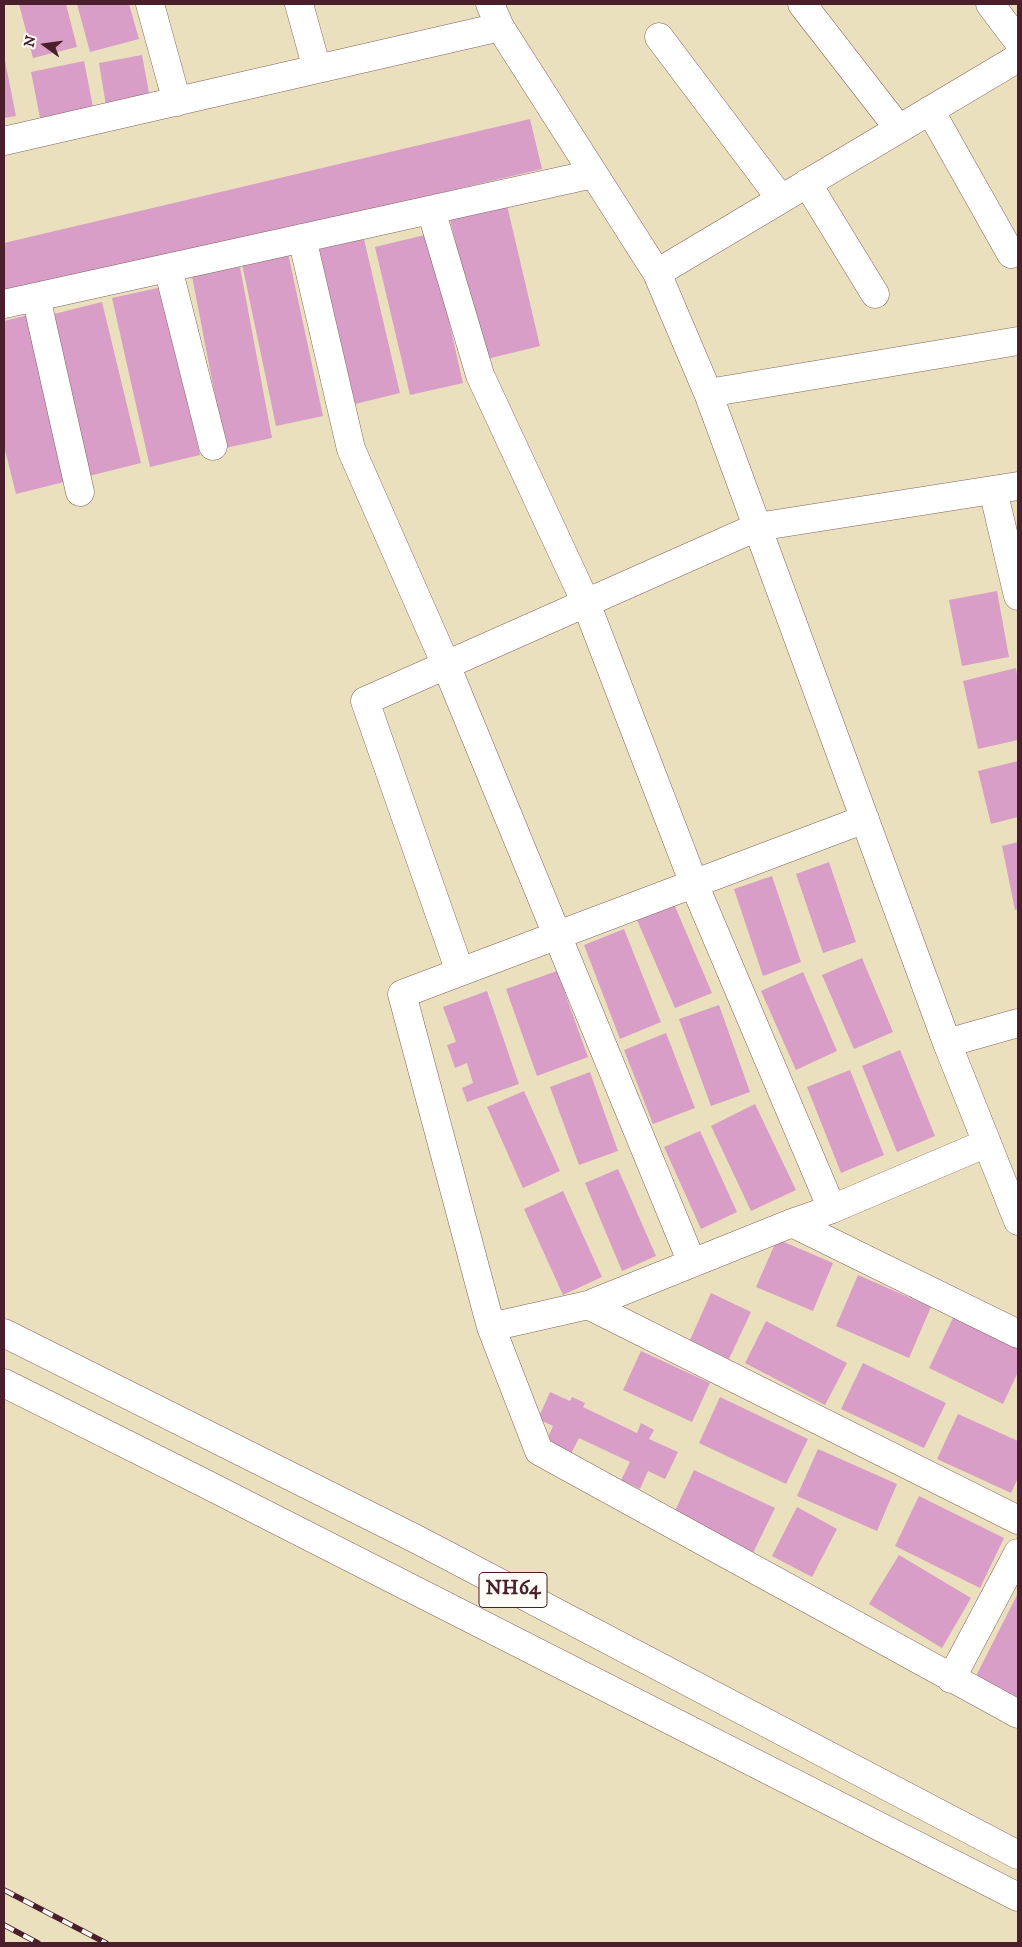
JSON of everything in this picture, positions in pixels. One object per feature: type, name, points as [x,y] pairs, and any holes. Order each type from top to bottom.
[{"type":"main road","points":[[150,4],[177,102]]},
{"type":"main road","points":[[299,4],[318,69]]},
{"type":"main road","points":[[802,4],[898,129]]},
{"type":"main road","points":[[990,4],[1018,41]]},
{"type":"main road","points":[[4,142],[318,69],[495,15],[593,174],[657,273],[708,393],[947,1043],[1018,1221]]},
{"type":"main road","points":[[658,37],[781,199]]},
{"type":"main road","points":[[657,273],[1018,58]]},
{"type":"main road","points":[[930,110],[1011,254]]},
{"type":"main road","points":[[4,304],[593,174]]},
{"type":"main road","points":[[806,184],[875,294]]},
{"type":"main road","points":[[431,210],[480,376],[586,603],[694,884],[832,1209]]},
{"type":"main road","points":[[302,238],[351,449],[446,665],[692,1263]]},
{"type":"main road","points":[[168,268],[213,446]]},
{"type":"main road","points":[[36,297],[80,492]]},
{"type":"main road","points":[[708,393],[1018,341]]},
{"type":"main road","points":[[460,972],[365,701],[757,527],[1006,488],[1018,596]]},
{"type":"main road","points":[[865,819],[402,994],[491,1327],[539,1450],[951,1679],[1018,1714]]},
{"type":"main road","points":[[947,1043],[1018,1023]]},
{"type":"main road","points":[[491,1327],[588,1305],[792,1222],[832,1209],[987,1143]]},
{"type":"main road","points":[[792,1222],[1018,1334]]},
{"type":"main road","points":[[588,1305],[1018,1520]]},
{"type":"main road","name":"NH64","points":[[4,1333],[418,1540],[1018,1854]]},
{"type":"main road","name":"NH64","points":[[4,1384],[202,1482],[1018,1897]]},
{"type":"main road","points":[[951,1679],[1018,1553]]},
{"type":"building","points":[[19,4],[66,4],[77,47],[33,58]]},
{"type":"building","points":[[77,4],[129,4],[139,39],[90,52]]},
{"type":"building","points":[[142,55],[150,98],[106,106],[99,63]]},
{"type":"building","points":[[4,56],[16,116],[4,118]]},
{"type":"building","points":[[84,61],[93,107],[40,118],[31,72]]},
{"type":"building","points":[[530,119],[542,169],[4,296],[4,243]]},
{"type":"building","points":[[506,201],[540,346],[483,360],[449,215]]},
{"type":"building","points":[[429,234],[463,383],[410,395],[375,247]]},
{"type":"building","points":[[364,239],[400,393],[351,405],[316,250]]},
{"type":"building","points":[[288,253],[323,416],[276,426],[242,264]]},
{"type":"building","points":[[240,267],[272,438],[225,448],[192,276]]},
{"type":"building","points":[[162,287],[200,455],[150,467],[112,298]]},
{"type":"building","points":[[102,302],[141,463],[89,476],[50,315]]},
{"type":"building","points":[[28,315],[68,481],[16,494],[4,446],[4,321]]},
{"type":"building","points":[[997,591],[1009,657],[962,666],[949,600]]},
{"type":"building","points":[[1016,668],[1018,680],[1018,740],[978,749],[963,681]]},
{"type":"building","points":[[1018,761],[1018,817],[991,824],[978,771]]},
{"type":"building","points":[[1018,842],[1018,909],[1015,910],[1002,846]]},
{"type":"building","points":[[829,862],[856,942],[823,953],[796,874]]},
{"type":"building","points":[[772,876],[801,962],[763,976],[734,889]]},
{"type":"building","points":[[674,904],[712,993],[675,1008],[637,920]]},
{"type":"building","points":[[624,929],[661,1022],[620,1039],[584,945]]},
{"type":"building","points":[[862,958],[893,1032],[854,1049],[822,975]]},
{"type":"building","points":[[557,971],[588,1057],[537,1076],[506,989]]},
{"type":"building","points":[[803,972],[837,1051],[796,1070],[761,991]]},
{"type":"building","points":[[487,991],[519,1084],[467,1102],[462,1088],[473,1083],[467,1063],[455,1068],[447,1045],[456,1042],[443,1007]]},
{"type":"building","points":[[719,1005],[750,1092],[711,1106],[679,1019]]},
{"type":"building","points":[[666,1033],[695,1108],[653,1124],[624,1050]]},
{"type":"building","points":[[900,1050],[935,1136],[897,1152],[862,1066]]},
{"type":"building","points":[[850,1070],[884,1155],[841,1173],[807,1087]]},
{"type":"building","points":[[590,1072],[618,1151],[579,1165],[550,1087]]},
{"type":"building","points":[[524,1091],[560,1171],[523,1188],[487,1107]]},
{"type":"building","points":[[755,1104],[796,1190],[751,1211],[711,1126]]},
{"type":"building","points":[[700,1131],[737,1212],[701,1229],[664,1147]]},
{"type":"building","points":[[618,1169],[656,1256],[622,1271],[585,1183]]},
{"type":"building","points":[[563,1191],[602,1277],[563,1295],[524,1209]]},
{"type":"building","points":[[777,1239],[833,1263],[813,1311],[756,1287]]},
{"type":"building","points":[[858,1275],[931,1307],[909,1358],[836,1326]]},
{"type":"building","points":[[711,1293],[751,1312],[729,1359],[690,1340]]},
{"type":"building","points":[[953,1318],[1018,1349],[1018,1372],[1003,1404],[929,1368]]},
{"type":"building","points":[[766,1321],[847,1363],[825,1405],[745,1363]]},
{"type":"building","points":[[641,1351],[710,1383],[692,1422],[623,1390]]},
{"type":"building","points":[[863,1363],[946,1403],[924,1448],[841,1409]]},
{"type":"building","points":[[550,1392],[570,1401],[572,1397],[585,1403],[583,1407],[637,1433],[641,1423],[654,1430],[649,1439],[678,1452],[665,1479],[648,1471],[640,1489],[621,1480],[630,1462],[579,1438],[570,1456],[545,1444],[553,1426],[538,1419]]},
{"type":"building","points":[[720,1397],[808,1439],[786,1484],[699,1443]]},
{"type":"building","points":[[958,1414],[1018,1441],[1018,1478],[1011,1493],[937,1459]]},
{"type":"building","points":[[818,1449],[897,1484],[877,1531],[797,1496]]},
{"type":"building","points":[[694,1470],[775,1508],[753,1553],[673,1515]]},
{"type":"building","points":[[919,1496],[1004,1538],[980,1588],[895,1546]]},
{"type":"building","points":[[797,1507],[837,1529],[812,1577],[772,1556]]},
{"type":"building","points":[[899,1555],[971,1598],[942,1648],[869,1604]]},
{"type":"building","points":[[1018,1593],[1018,1699],[976,1676]]},
{"type":"railway","points":[[4,1890],[106,1943]]},
{"type":"railway","points":[[4,1925],[38,1943]]}]
